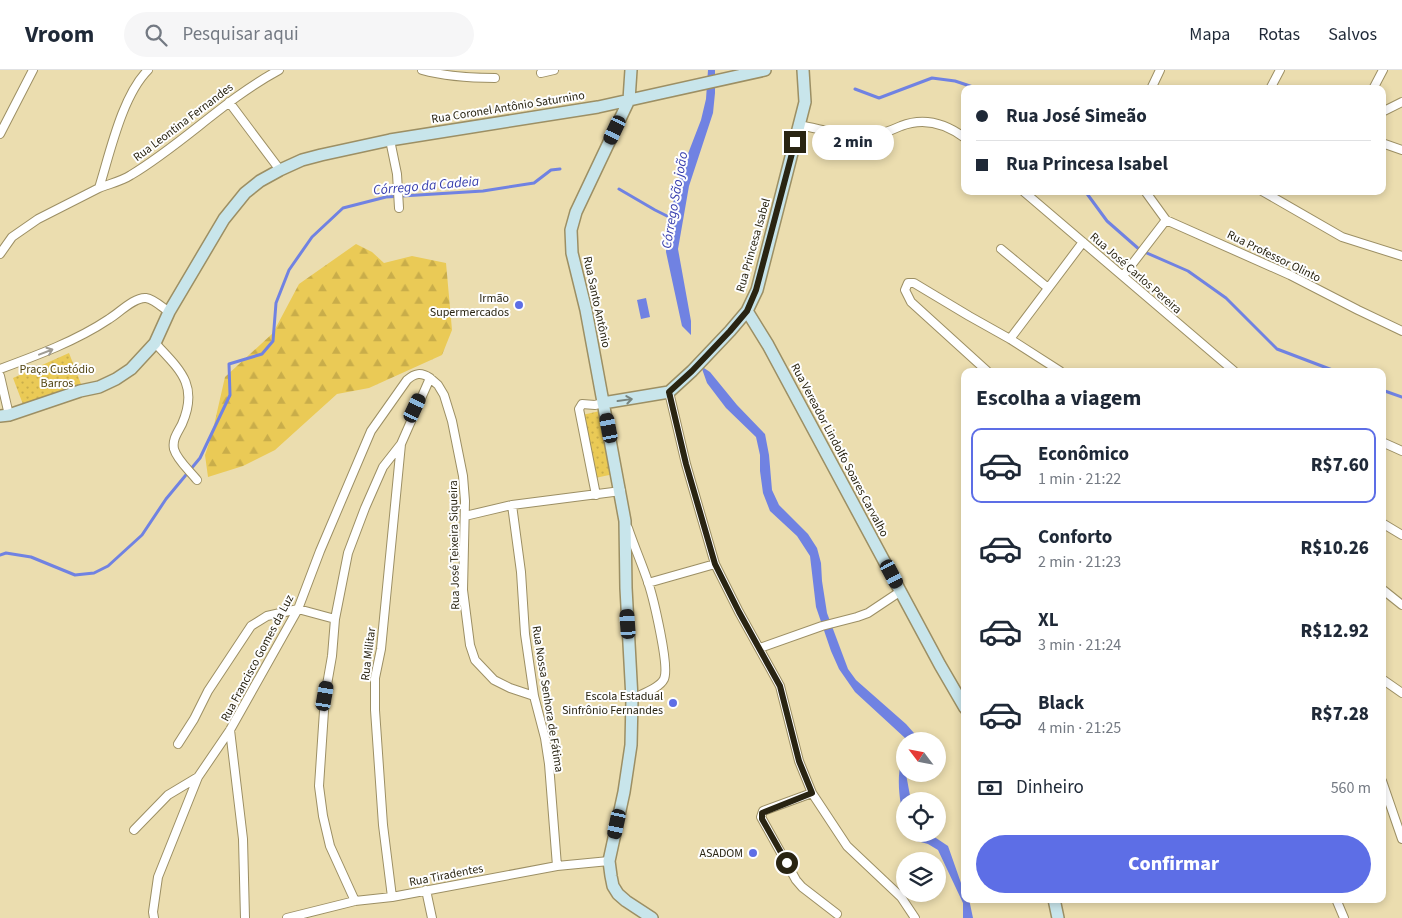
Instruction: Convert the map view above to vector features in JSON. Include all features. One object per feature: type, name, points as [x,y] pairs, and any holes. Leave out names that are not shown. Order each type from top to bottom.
[{"type":"main road","points":[[631,70],[646,96]]},
{"type":"main road","points":[[629,100],[631,70]]},
{"type":"main road","name":"Rua Coronel Antônio Saturnino","points":[[5,416],[80,391],[99,387],[116,380],[131,369],[155,343],[169,312],[224,219],[245,193],[260,181],[280,170],[302,160],[390,140],[539,117],[629,100],[765,70]]},
{"type":"main road","points":[[795,70],[805,102]]},
{"type":"main road","name":"Rua Princesa Isabel","points":[[669,392],[716,348],[747,311],[756,290],[805,102],[803,70]]},
{"type":"main road","name":"Rua Santo Antônio","points":[[629,100],[576,212],[570,230],[572,253],[586,310],[621,491],[625,521],[626,588],[632,699],[631,745],[624,792],[609,860],[613,886],[618,894],[652,918]]},
{"type":"main road","name":"Rua Vereador Lindolfo Soares Carvalho","points":[[747,311],[768,345],[961,701]]},
{"type":"main road","points":[[603,403],[669,392]]},
{"type":"main road","points":[[1055,903],[1058,918]]},
{"type":"street","points":[[0,134],[33,70]]},
{"type":"street","points":[[99,188],[126,106],[141,78],[148,70]]},
{"type":"street","name":"Rua Leontina Fernandes","points":[[0,254],[12,237],[38,219],[99,188],[130,176],[255,83],[279,70]]},
{"type":"street","points":[[422,70],[440,75],[495,78]]},
{"type":"street","points":[[541,73],[554,70]]},
{"type":"street","points":[[1153,85],[1160,70]]},
{"type":"street","points":[[1272,85],[1280,70]]},
{"type":"street","points":[[1375,85],[1383,70]]},
{"type":"street","points":[[229,102],[280,170]]},
{"type":"street","points":[[1386,110],[1402,102]]},
{"type":"street","points":[[799,125],[855,136],[869,136],[925,120],[937,123],[961,135]]},
{"type":"street","points":[[390,140],[397,175],[398,205]]},
{"type":"street","points":[[1386,144],[1402,150]]},
{"type":"street","name":"Rua José Carlos Pereira","points":[[1028,195],[1230,368]]},
{"type":"street","points":[[1123,276],[1166,220],[1148,195]]},
{"type":"street","points":[[1269,195],[1342,237],[1402,256]]},
{"type":"street","name":"Rua Professor Olinto","points":[[1166,220],[1290,275],[1402,331]]},
{"type":"street","points":[[1010,339],[1084,242]]},
{"type":"street","points":[[1000,249],[1048,288]]},
{"type":"street","points":[[984,368],[911,302],[905,288],[910,282],[1010,339],[1055,368]]},
{"type":"street","points":[[0,368],[52,349],[108,320],[135,301],[141,299],[152,300],[169,312]]},
{"type":"street","points":[[155,343],[180,371],[186,382],[190,398],[174,444],[176,454],[195,477]]},
{"type":"street","name":"Rua Francisco Gomes da Luz","points":[[152,916],[158,877],[198,778],[230,730],[298,609],[320,551],[371,431],[407,380],[418,374],[423,374],[430,378]]},
{"type":"street","points":[[0,376],[5,416]]},
{"type":"street","points":[[355,901],[330,846],[319,786],[325,696],[332,656],[335,619],[348,553],[364,508],[383,467],[402,444],[415,408],[430,378]]},
{"type":"street","name":"Rua José Teixeira Siqueira","points":[[430,378],[438,385],[444,395],[452,421],[463,476],[464,590],[470,645],[475,660],[494,680],[534,696]]},
{"type":"street","points":[[669,392],[686,464],[715,564],[780,686],[799,761],[812,793],[846,846],[901,897],[915,918]]},
{"type":"street","points":[[596,495],[579,409],[582,404],[595,405],[603,403]]},
{"type":"street","name":"Rua Militar","points":[[392,897],[383,825],[375,678],[381,649],[402,444]]},
{"type":"street","points":[[1386,444],[1402,451]]},
{"type":"street","points":[[464,516],[512,505],[621,491]]},
{"type":"street","name":"Rua Nossa Senhora de Fátima","points":[[512,505],[521,572],[525,634],[534,696],[545,738],[549,764],[557,866]]},
{"type":"street","name":"Rua Santo Antônio","points":[[625,521],[648,583],[666,671],[660,685],[632,699]]},
{"type":"street","points":[[1386,525],[1402,535]]},
{"type":"street","points":[[648,583],[715,564]]},
{"type":"street","points":[[760,648],[822,626],[868,613],[901,591]]},
{"type":"street","points":[[1386,592],[1402,605]]},
{"type":"street","points":[[178,744],[194,719],[208,691],[251,626],[267,616],[298,609],[335,619]]},
{"type":"street","points":[[1386,682],[1402,692]]},
{"type":"street","points":[[230,730],[243,839],[245,918]]},
{"type":"street","points":[[134,830],[168,795],[198,778]]},
{"type":"street","points":[[812,793],[764,811],[761,816],[796,880],[802,887],[837,914]]},
{"type":"street","points":[[1386,793],[1402,839]]},
{"type":"street","name":"Rua Tiradentes","points":[[287,918],[355,901],[392,897],[557,866],[609,860]]},
{"type":"street","points":[[426,890],[432,918]]},
{"type":"street","points":[[1338,903],[1344,918]]},
{"type":"green space","points":[[356,244],[372,252],[384,263],[412,256],[446,263],[452,330],[442,355],[369,388],[337,394],[275,450],[243,466],[208,477],[205,455],[212,434],[225,377],[273,333],[299,284]]},
{"type":"green space","name":"Praça Custódio Barros","points":[[69,353],[81,384],[24,407],[13,378]]},
{"type":"green space","points":[[600,411],[614,474],[595,478],[582,415]]},
{"type":"water","name":"Córrego São joão","points":[[708,70],[715,70],[713,113],[689,186],[678,249],[691,321],[691,335],[682,326],[666,252],[667,229],[679,177],[701,120],[706,99]]},
{"type":"water","points":[[646,298],[650,317],[641,319],[637,300]]},
{"type":"water","points":[[701,366],[710,372],[737,405],[765,434],[772,490],[779,505],[808,534],[817,548],[821,563],[827,613],[848,669],[856,680],[913,732],[898,732],[855,692],[839,669],[816,607],[810,556],[797,536],[770,511],[763,493],[760,455],[756,437],[726,408],[707,383]]},
{"type":"water","points":[[899,782],[907,782],[909,792],[900,792]]},
{"type":"water","points":[[921,842],[942,842],[948,846],[961,883],[961,899],[946,867],[946,852],[939,852],[928,844]]},
{"type":"water","points":[[963,903],[970,903],[973,918],[963,918]]},
{"type":"waterway","points":[[855,89],[879,98],[932,78],[955,81],[967,85]]},
{"type":"waterway","name":"Córrego da Cadeia","points":[[0,555],[6,553],[31,557],[75,575],[94,573],[108,566],[142,535],[166,499],[200,458],[230,395],[229,364],[262,354],[273,341],[276,303],[289,270],[312,237],[343,208],[386,197],[483,191],[534,183],[551,170],[560,169]]},
{"type":"waterway","name":"Córrego da Cadeia","points":[[619,189],[673,219]]},
{"type":"waterway","points":[[1088,195],[1107,221],[1140,250],[1188,271],[1226,298],[1277,349],[1327,368]]},
{"type":"waterway","points":[[1386,391],[1402,397]]},
{"type":"place","name":"Irmão Supermercados","points":[[519,305]]},
{"type":"place","name":"Escola Estadual Sinfrônio Fernandes","points":[[673,703]]},
{"type":"place","name":"ASADOM","points":[[753,853]]},
{"type":"route","points":[[787,863],[762,819],[762,813],[812,793],[799,761],[780,686],[715,564],[686,464],[669,392],[716,348],[747,311],[756,290],[795,142]]}]
